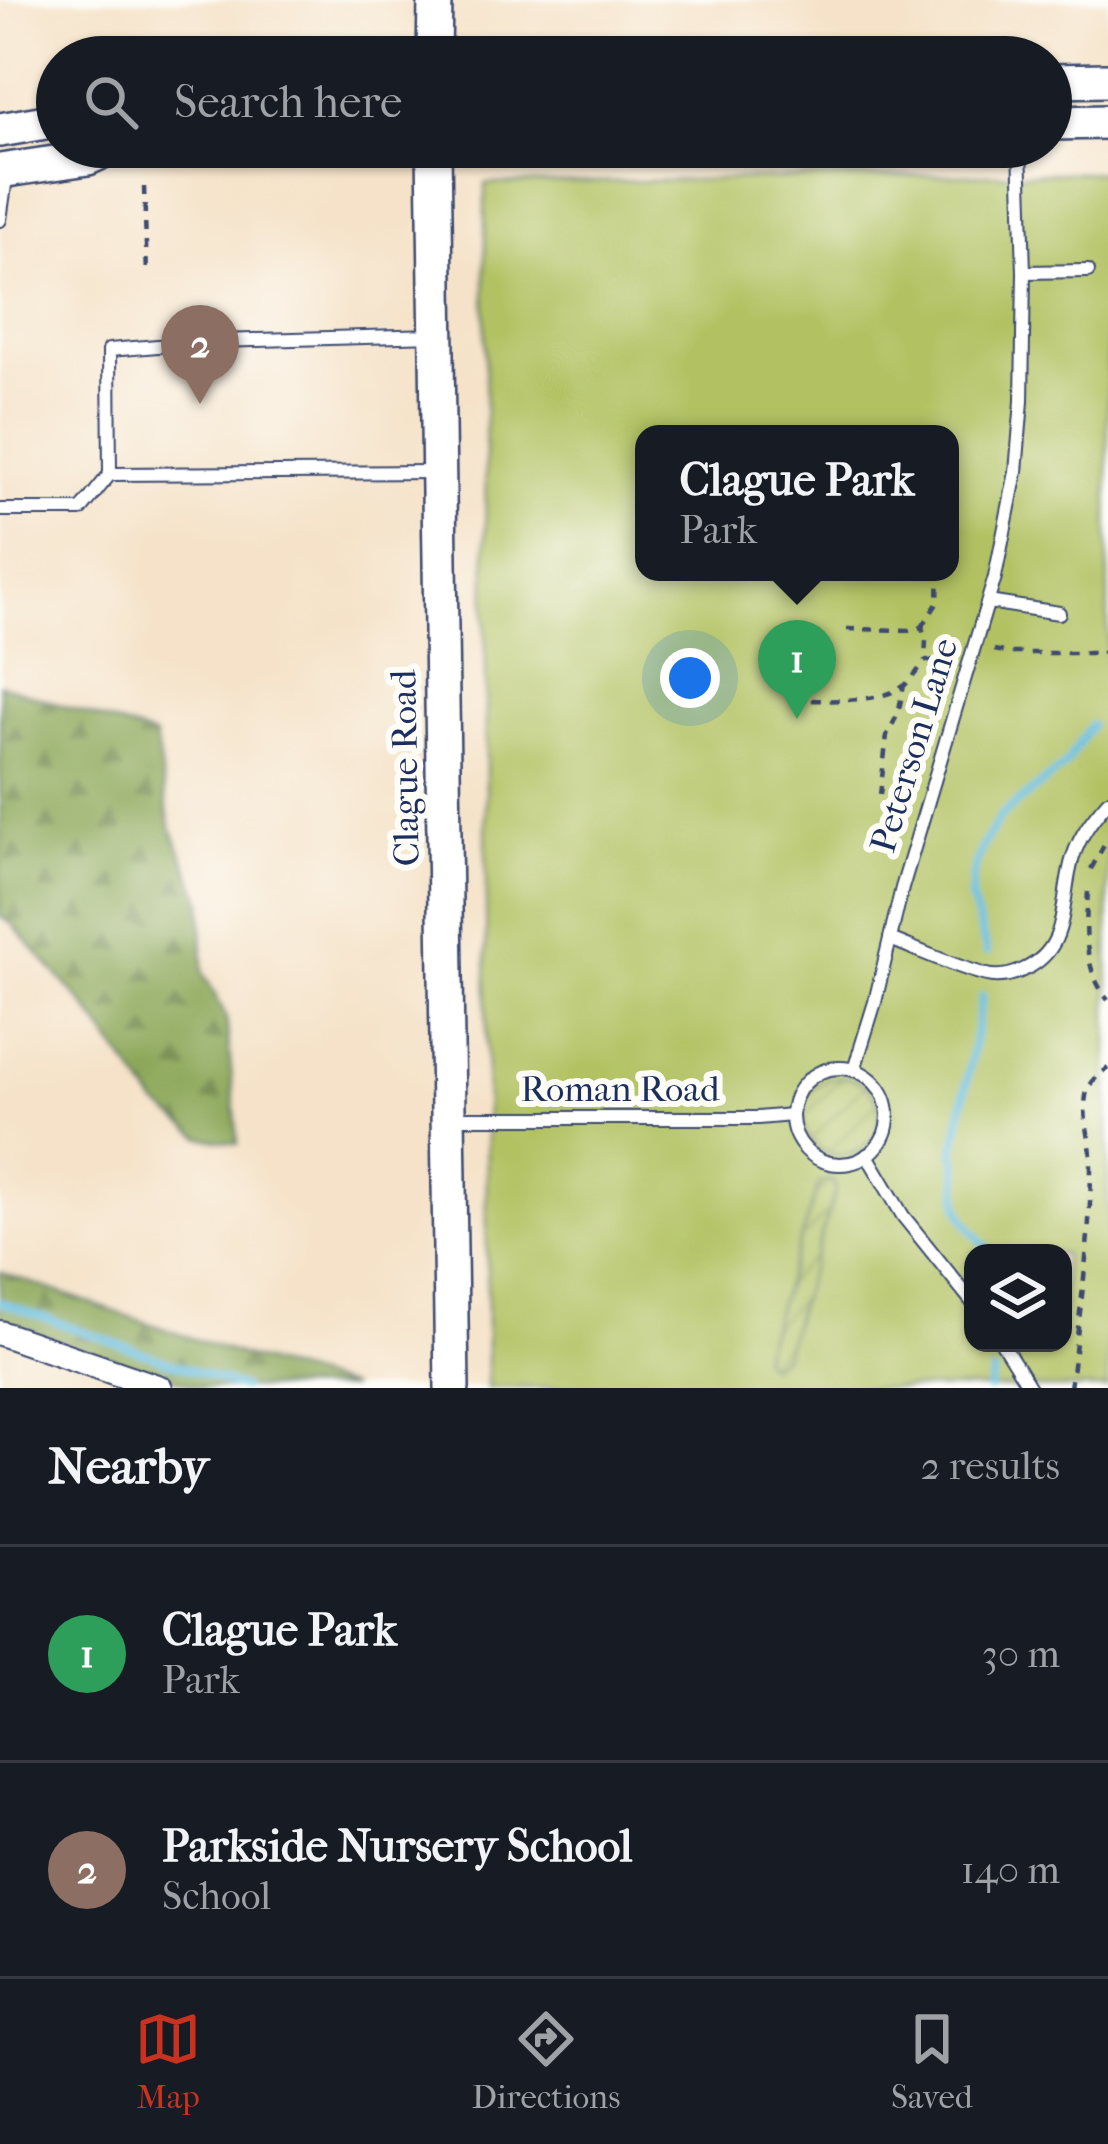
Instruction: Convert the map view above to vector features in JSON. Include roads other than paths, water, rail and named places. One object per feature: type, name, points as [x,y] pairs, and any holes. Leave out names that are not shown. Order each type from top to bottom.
[{"type":"main road","points":[[434,36],[435,0]]},
{"type":"main road","points":[[1072,81],[1108,80]]},
{"type":"main road","points":[[1072,123],[1108,122]]},
{"type":"main road","points":[[0,130],[36,124]]},
{"type":"main road","points":[[4,171],[36,166]]},
{"type":"main road","name":"Clague Road","points":[[434,168],[452,1388]]},
{"type":"street","points":[[0,1333],[160,1388]]},
{"type":"lane","name":"Peterson Lane","points":[[854,1070],[995,577],[1016,472],[1024,272],[1021,168]]},
{"type":"lane","points":[[0,220],[4,171]]},
{"type":"lane","points":[[1024,272],[1088,271]]},
{"type":"lane","points":[[0,510],[81,510],[110,474],[112,348],[219,340],[436,335]]},
{"type":"lane","points":[[110,474],[439,472]]},
{"type":"lane","points":[[988,602],[1059,613]]},
{"type":"lane","points":[[890,939],[991,976],[1013,975],[1040,963],[1062,926],[1065,887],[1075,852],[1089,824],[1108,802]]},
{"type":"lane","points":[[830,1069],[854,1070],[875,1083],[887,1104],[886,1130],[867,1155],[845,1163],[818,1159],[798,1140],[793,1128],[794,1100],[808,1080],[830,1069]]},
{"type":"lane","name":"Roman Road","points":[[448,1118],[792,1115]]},
{"type":"lane","points":[[867,1155],[903,1216],[964,1292]]},
{"type":"lane","points":[[1008,1352],[1030,1388]]},
{"type":"waterway","points":[[987,952],[971,898],[983,845],[1001,816],[1065,765],[1091,725]]},
{"type":"waterway","points":[[982,996],[954,1153],[961,1210],[984,1244]]},
{"type":"waterway","points":[[0,1302],[242,1388]]},
{"type":"waterway","points":[[989,1388],[993,1373]]},
{"type":"place","name":"Parkside Nursery School","points":[[200,404]]},
{"type":"place","name":"Clague Park","points":[[797,719]]}]
